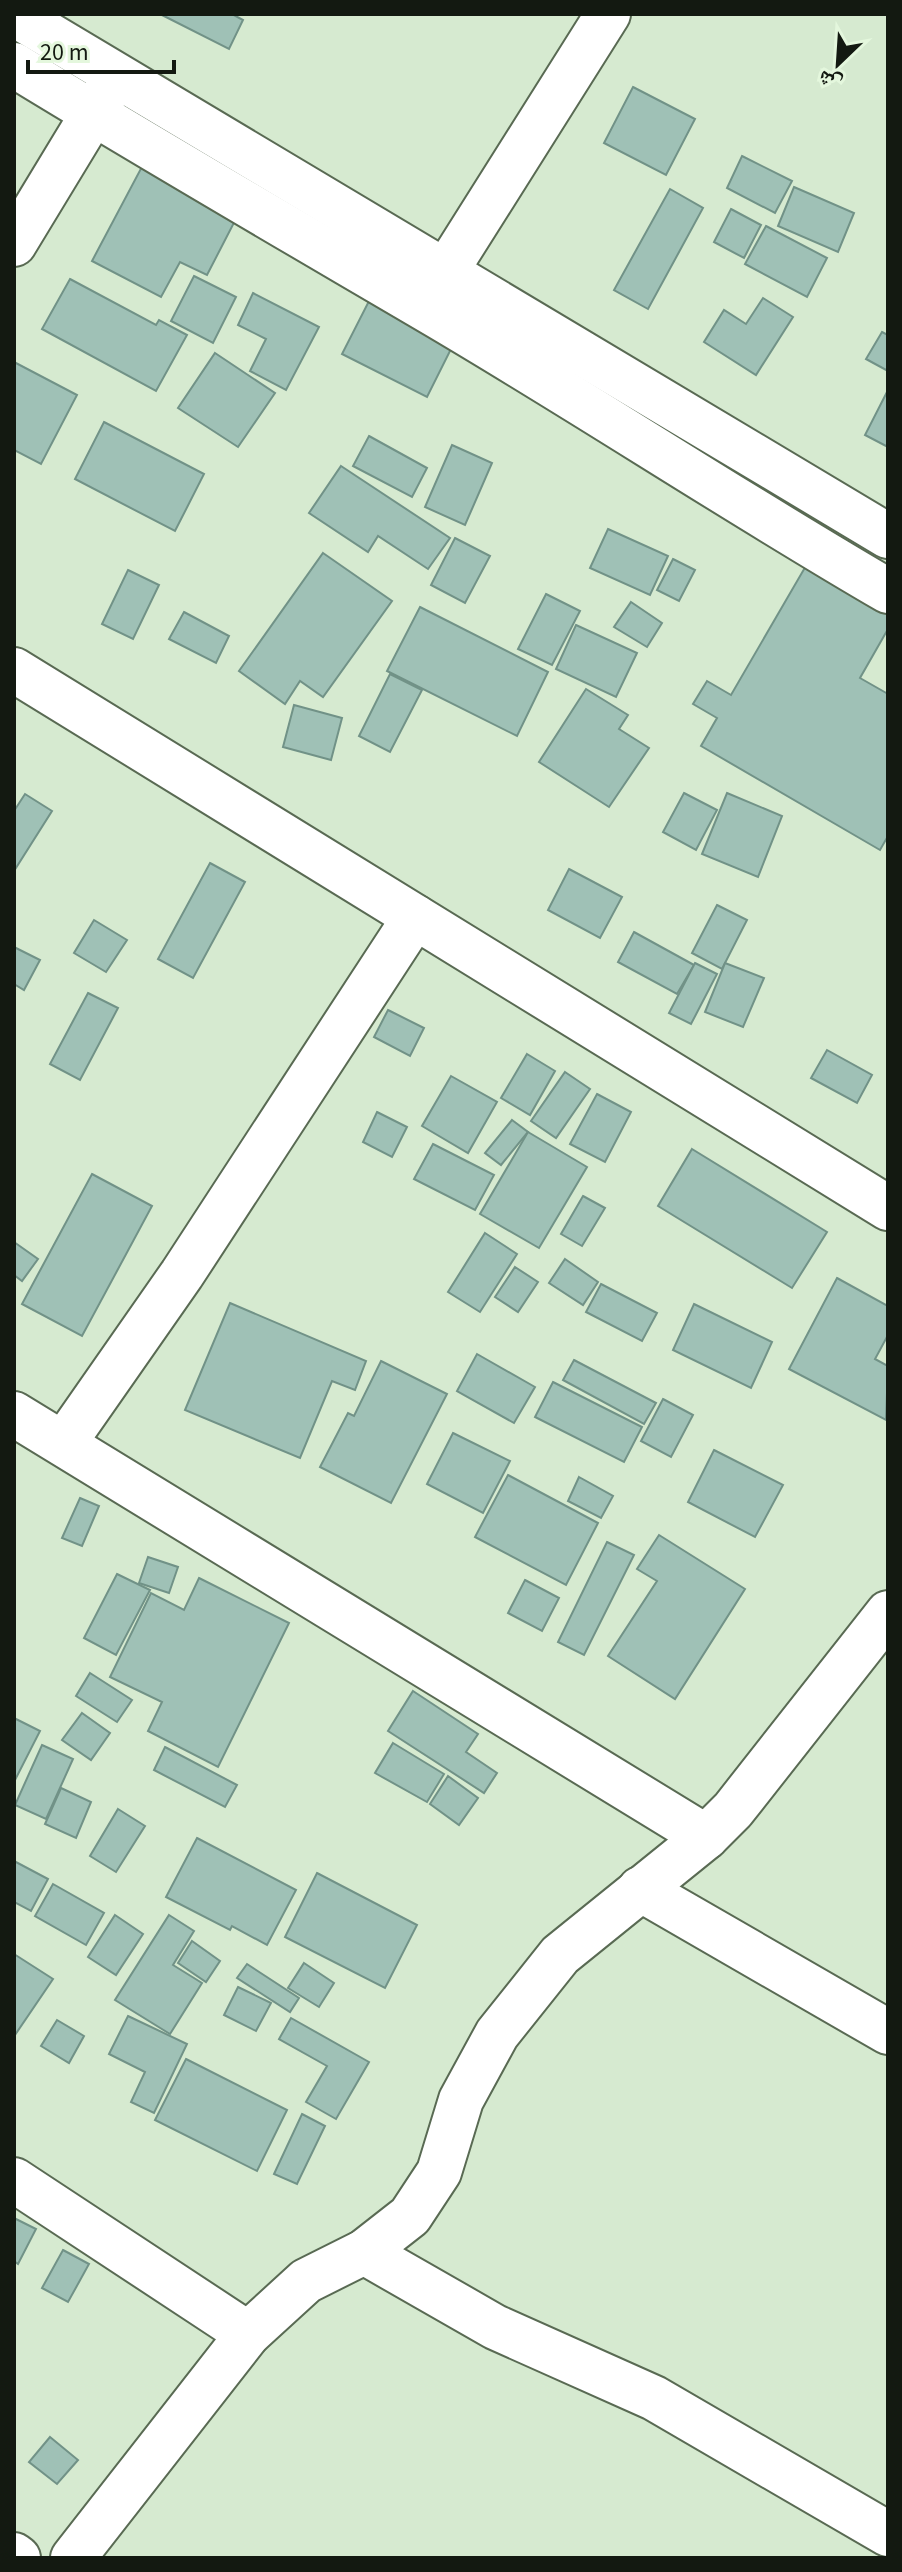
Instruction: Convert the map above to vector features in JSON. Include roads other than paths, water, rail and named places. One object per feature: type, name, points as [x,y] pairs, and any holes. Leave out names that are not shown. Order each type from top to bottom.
[{"type":"street","points":[[14,14],[888,536]]},
{"type":"street","points":[[446,271],[608,14]]},
{"type":"street","points":[[14,65],[431,312],[763,518],[888,591]]},
{"type":"street","points":[[14,244],[116,76]]},
{"type":"street","points":[[14,670],[888,1208]]},
{"type":"street","points":[[64,1443],[182,1274],[415,917]]},
{"type":"street","points":[[14,1414],[706,1837]]},
{"type":"street","points":[[73,2558],[248,2334],[306,2281],[364,2252],[410,2216],[439,2172],[461,2100],[497,2034],[560,1955],[706,1837],[742,1799],[888,1613]]},
{"type":"street","points":[[640,1889],[888,2032]]},
{"type":"street","points":[[14,2180],[248,2334]]},
{"type":"street","points":[[364,2252],[495,2327],[654,2398],[888,2534]]}]
